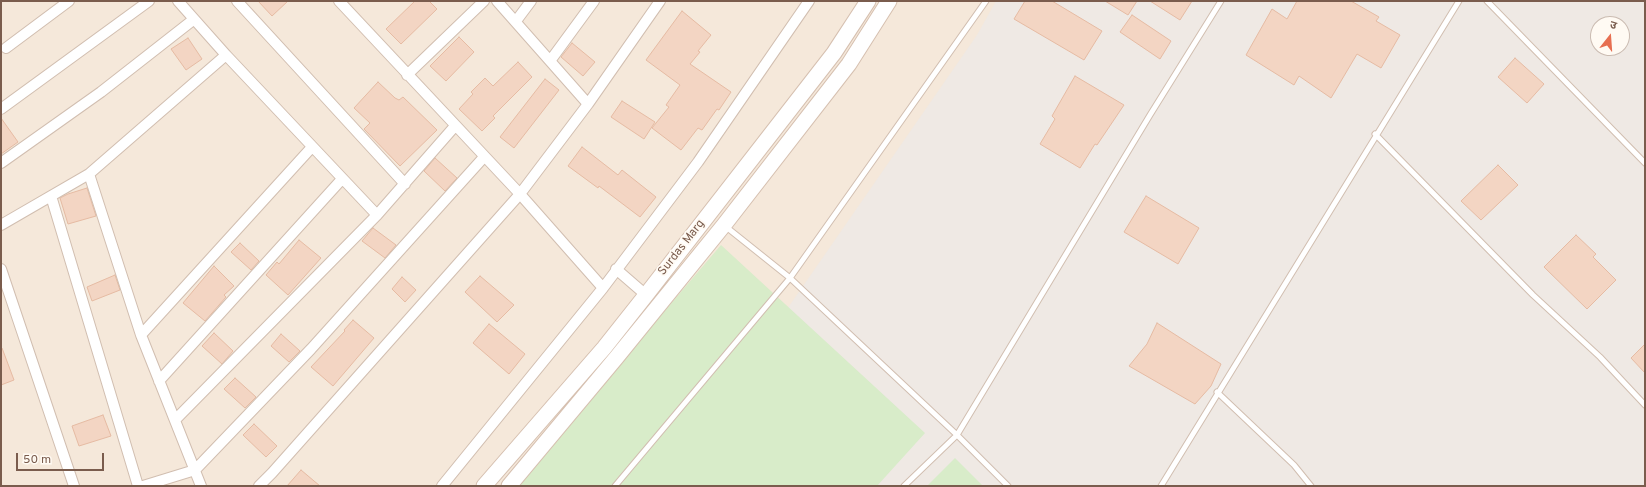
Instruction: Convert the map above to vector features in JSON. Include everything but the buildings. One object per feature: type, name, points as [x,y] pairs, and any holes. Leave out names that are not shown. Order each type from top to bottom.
[{"type":"main road","name":"Surdas Marg","points":[[484,486],[604,348],[646,295],[834,53],[868,1]]},
{"type":"main road","name":"Surdas Marg","points":[[509,486],[616,358],[724,225],[849,64],[890,1]]},
{"type":"main road","points":[[710,213],[724,225]]},
{"type":"street","points":[[6,48],[69,1]]},
{"type":"street","points":[[1,109],[149,1]]},
{"type":"street","points":[[178,1],[193,20],[377,216]]},
{"type":"street","points":[[237,1],[405,184]]},
{"type":"street","points":[[338,1],[520,194],[603,288]]},
{"type":"street","points":[[408,75],[484,1]]},
{"type":"street","points":[[497,1],[588,104]]},
{"type":"street","points":[[516,21],[531,1]]},
{"type":"street","points":[[550,61],[594,1]]},
{"type":"street","points":[[258,486],[520,194],[588,104],[660,1]]},
{"type":"street","points":[[442,486],[603,288],[698,162],[809,1]]},
{"type":"street","points":[[1,163],[101,92],[193,20]]},
{"type":"street","points":[[1,225],[89,174],[226,55]]},
{"type":"street","points":[[175,420],[377,216],[455,126]]},
{"type":"street","points":[[141,335],[312,147]]},
{"type":"street","points":[[144,486],[195,470],[311,349],[484,157]]},
{"type":"street","points":[[89,174],[141,335],[201,486]]},
{"type":"street","points":[[159,381],[342,179]]},
{"type":"street","points":[[51,196],[138,486]]},
{"type":"street","points":[[1,269],[74,486]]},
{"type":"street","points":[[616,269],[646,295]]},
{"type":"lane","points":[[615,486],[790,278],[986,1]]},
{"type":"lane","points":[[904,486],[957,435],[1150,115],[1221,1]]},
{"type":"lane","points":[[1161,486],[1375,134],[1459,1]]},
{"type":"lane","points":[[1487,1],[1645,163]]},
{"type":"lane","points":[[1375,134],[1533,295],[1600,357],[1645,405]]},
{"type":"lane","points":[[724,225],[790,278],[957,435],[1008,486]]},
{"type":"lane","points":[[1217,392],[1294,464],[1311,486]]},
{"type":"shaded area","points":[[1,1],[1645,1],[1645,486],[1,486]]},
{"type":"shaded area","points":[[996,1],[1645,1],[1645,486],[637,486],[776,325],[977,35]]},
{"type":"green space","points":[[721,245],[925,433],[877,486],[515,486]]},
{"type":"green space","points":[[955,458],[983,486],[927,486]]}]
